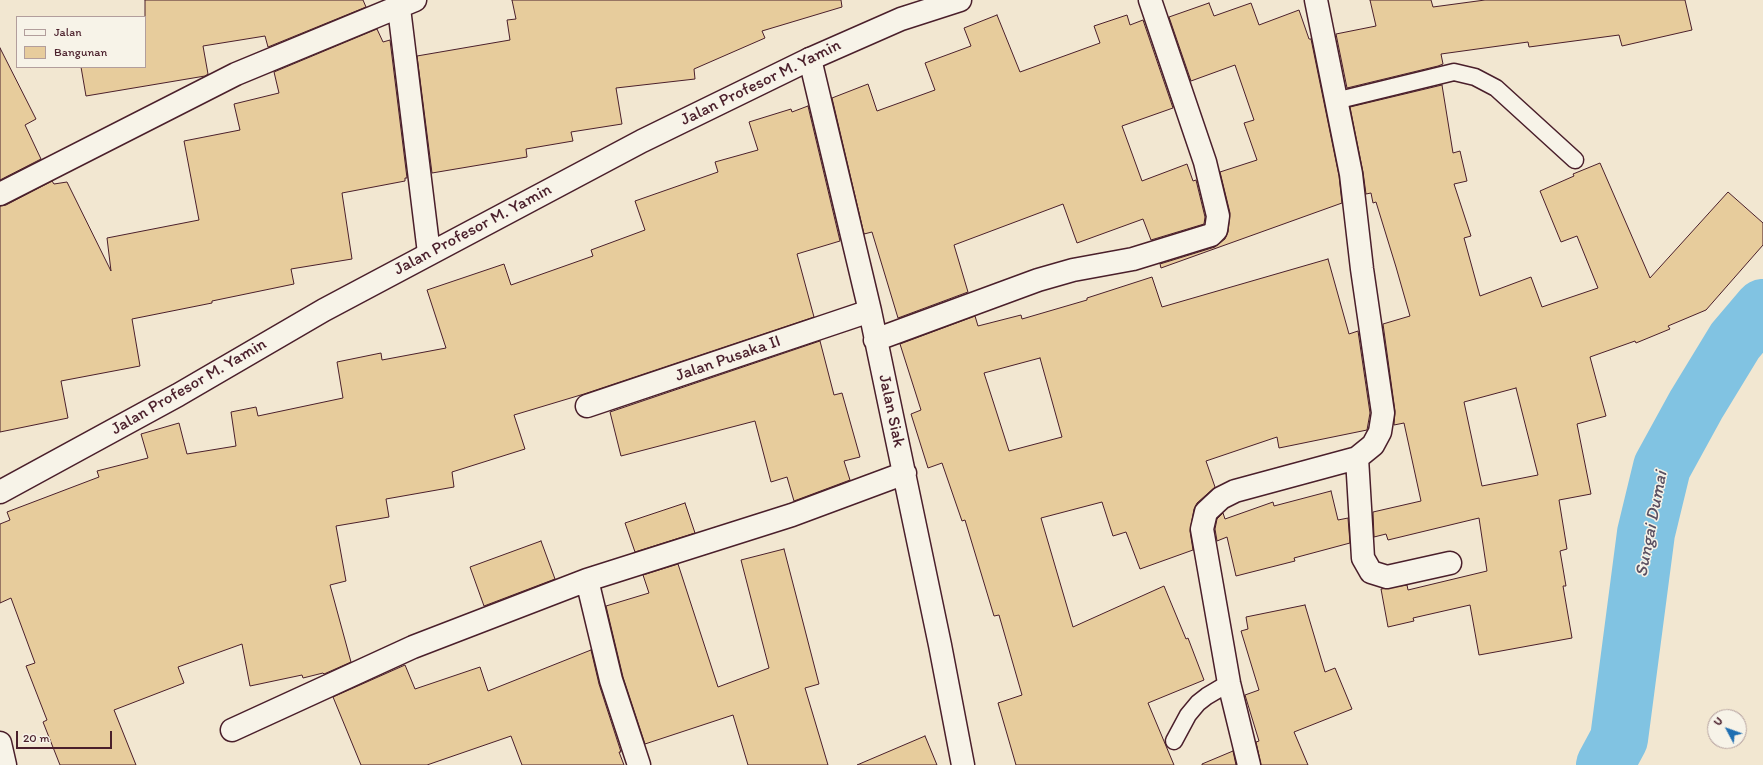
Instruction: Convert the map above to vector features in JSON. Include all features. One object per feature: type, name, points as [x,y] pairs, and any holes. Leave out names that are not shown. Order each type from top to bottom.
[{"type":"street","name":"Jalan Profesor M. Yamin","points":[[0,492],[178,395],[324,310],[642,141],[810,59],[901,19],[960,0]]},
{"type":"street","points":[[875,340],[1038,280],[1073,270],[1134,259],[1211,235],[1216,230],[1218,216],[1205,162],[1150,0]]},
{"type":"street","points":[[1249,765],[1229,683],[1202,529],[1206,512],[1221,498],[1235,491],[1357,458],[1373,445],[1380,432],[1383,413],[1362,269],[1351,174],[1335,101],[1316,0]]},
{"type":"street","points":[[0,194],[236,74],[404,2],[429,253]]},
{"type":"street","name":"Jalan Siak","points":[[810,59],[870,311],[875,340],[905,473],[963,765]]},
{"type":"street","name":"Jalan Pusaka II","points":[[587,406],[870,311]]},
{"type":"street","points":[[1357,458],[1363,558],[1371,572],[1387,577],[1450,564]]},
{"type":"street","points":[[232,730],[413,647],[587,580],[792,515],[905,473]]},
{"type":"street","points":[[587,580],[611,680],[639,765]]},
{"type":"street","points":[[0,743],[6,765]]},
{"type":"lane","points":[[1335,101],[1454,72],[1475,77],[1496,88],[1575,160]]},
{"type":"lane","points":[[1174,741],[1188,715],[1198,703],[1229,683]]},
{"type":"building","points":[[145,0],[363,0],[366,7],[268,47],[265,36],[203,46],[208,74],[205,76],[86,96],[81,68],[146,68]]},
{"type":"building","points":[[512,0],[841,0],[842,7],[762,31],[765,38],[694,69],[695,79],[616,88],[622,124],[571,132],[573,141],[526,149],[527,157],[432,173],[417,56],[510,40],[507,20],[516,19]]},
{"type":"building","points":[[1370,0],[1431,0],[1433,7],[1485,0],[1685,0],[1692,30],[1622,46],[1619,35],[1529,47],[1528,42],[1441,54],[1443,64],[1438,66],[1347,88],[1336,34],[1376,26]]},
{"type":"building","points":[[1209,3],[1214,16],[1251,3],[1259,25],[1299,10],[1309,39],[1311,39],[1339,176],[1342,203],[1161,268],[1160,264],[1215,247],[1225,239],[1228,232],[1230,213],[1220,172],[1257,160],[1244,123],[1254,120],[1235,65],[1191,81],[1169,17]]},
{"type":"building","points":[[997,15],[1020,72],[1100,43],[1094,26],[1127,15],[1130,25],[1143,20],[1173,108],[1122,126],[1142,181],[1187,164],[1193,181],[1196,180],[1205,217],[1204,224],[1151,240],[1143,219],[1077,243],[1063,204],[954,245],[968,292],[898,318],[872,232],[864,234],[832,98],[868,84],[877,111],[935,90],[925,63],[971,46],[964,28]]},
{"type":"building","points":[[377,29],[383,42],[390,40],[407,178],[405,178],[405,181],[342,193],[352,259],[291,269],[294,284],[212,301],[212,303],[132,319],[140,366],[61,381],[68,418],[0,432],[0,206],[6,205],[52,181],[54,184],[67,182],[111,271],[107,238],[199,220],[184,141],[240,130],[234,104],[279,93],[274,72]]},
{"type":"building","points":[[0,48],[36,119],[25,125],[41,159],[0,180]]},
{"type":"building","points":[[1442,85],[1453,153],[1460,151],[1467,181],[1454,184],[1471,236],[1464,238],[1480,296],[1531,277],[1542,307],[1598,288],[1577,236],[1561,242],[1540,191],[1574,176],[1573,174],[1600,163],[1650,278],[1728,192],[1763,223],[1763,245],[1706,310],[1668,326],[1670,329],[1636,343],[1635,341],[1590,357],[1606,416],[1577,424],[1591,494],[1559,500],[1567,549],[1560,551],[1566,586],[1563,586],[1572,638],[1479,655],[1470,605],[1413,618],[1414,621],[1388,627],[1381,589],[1407,585],[1408,590],[1487,571],[1479,518],[1388,540],[1386,534],[1374,537],[1373,512],[1421,501],[1404,423],[1394,425],[1395,411],[1383,324],[1410,316],[1376,202],[1373,203],[1371,193],[1366,194],[1350,107]],"holes":[[[1516,388],[1538,475],[1482,486],[1464,402]]]},
{"type":"building","points":[[808,106],[840,241],[797,254],[814,317],[584,394],[514,415],[525,449],[452,472],[454,487],[386,499],[389,517],[336,526],[346,581],[330,585],[351,662],[324,674],[303,678],[302,675],[250,686],[242,644],[178,667],[184,683],[114,710],[136,765],[60,765],[43,722],[47,720],[26,666],[35,663],[11,598],[0,603],[0,524],[10,520],[7,512],[99,477],[97,471],[148,458],[141,434],[179,423],[187,454],[236,446],[231,412],[256,407],[258,416],[343,398],[337,362],[381,353],[382,360],[446,348],[427,290],[504,264],[511,285],[593,256],[591,250],[645,230],[635,201],[718,172],[715,162],[758,150],[749,122],[791,109],[792,112]]},
{"type":"building","points":[[1328,259],[1349,334],[1358,331],[1370,413],[1367,430],[1279,448],[1277,437],[1206,461],[1215,487],[1197,503],[1194,509],[1190,531],[1193,550],[1140,569],[1126,532],[1113,536],[1102,502],[1041,518],[1073,627],[1164,586],[1186,639],[1188,638],[1204,680],[1148,703],[1174,765],[1016,765],[998,703],[1022,695],[999,615],[994,616],[965,520],[962,521],[942,463],[928,468],[911,414],[921,410],[900,344],[975,316],[978,326],[1021,315],[1022,319],[1087,300],[1087,298],[1152,277],[1162,307]],"holes":[[[1040,358],[1062,437],[1009,451],[984,373]]]},
{"type":"building","points":[[820,341],[834,395],[842,393],[860,457],[844,461],[850,480],[794,501],[787,477],[771,482],[755,421],[621,456],[610,412]]},
{"type":"building","points":[[1331,491],[1338,520],[1348,518],[1350,543],[1294,558],[1295,561],[1236,576],[1227,537],[1217,541],[1215,529],[1217,519],[1223,513],[1225,519],[1273,502],[1274,506]]},
{"type":"building","points":[[685,503],[695,533],[635,552],[625,523]]},
{"type":"building","points":[[541,541],[555,579],[484,606],[470,567]]},
{"type":"building","points":[[784,549],[819,684],[805,688],[828,765],[748,765],[733,715],[645,744],[623,677],[606,606],[649,593],[643,575],[678,564],[718,687],[769,668],[741,560]]},
{"type":"building","points":[[1305,605],[1325,672],[1335,668],[1352,709],[1294,732],[1308,765],[1261,765],[1256,742],[1259,741],[1245,695],[1259,690],[1241,631],[1248,629],[1246,617]]},
{"type":"building","points":[[591,650],[599,684],[624,765],[522,765],[511,736],[427,765],[361,765],[333,697],[405,665],[415,689],[480,667],[488,691]]},
{"type":"building","points":[[925,736],[937,765],[857,765]]},
{"type":"building","points":[[1233,751],[1236,765],[1202,765],[1202,764]]},
{"type":"waterway","name":"Sungai Dumai","points":[[1605,765],[1619,739],[1646,533],[1662,467],[1696,405],[1735,341],[1763,308]]}]
